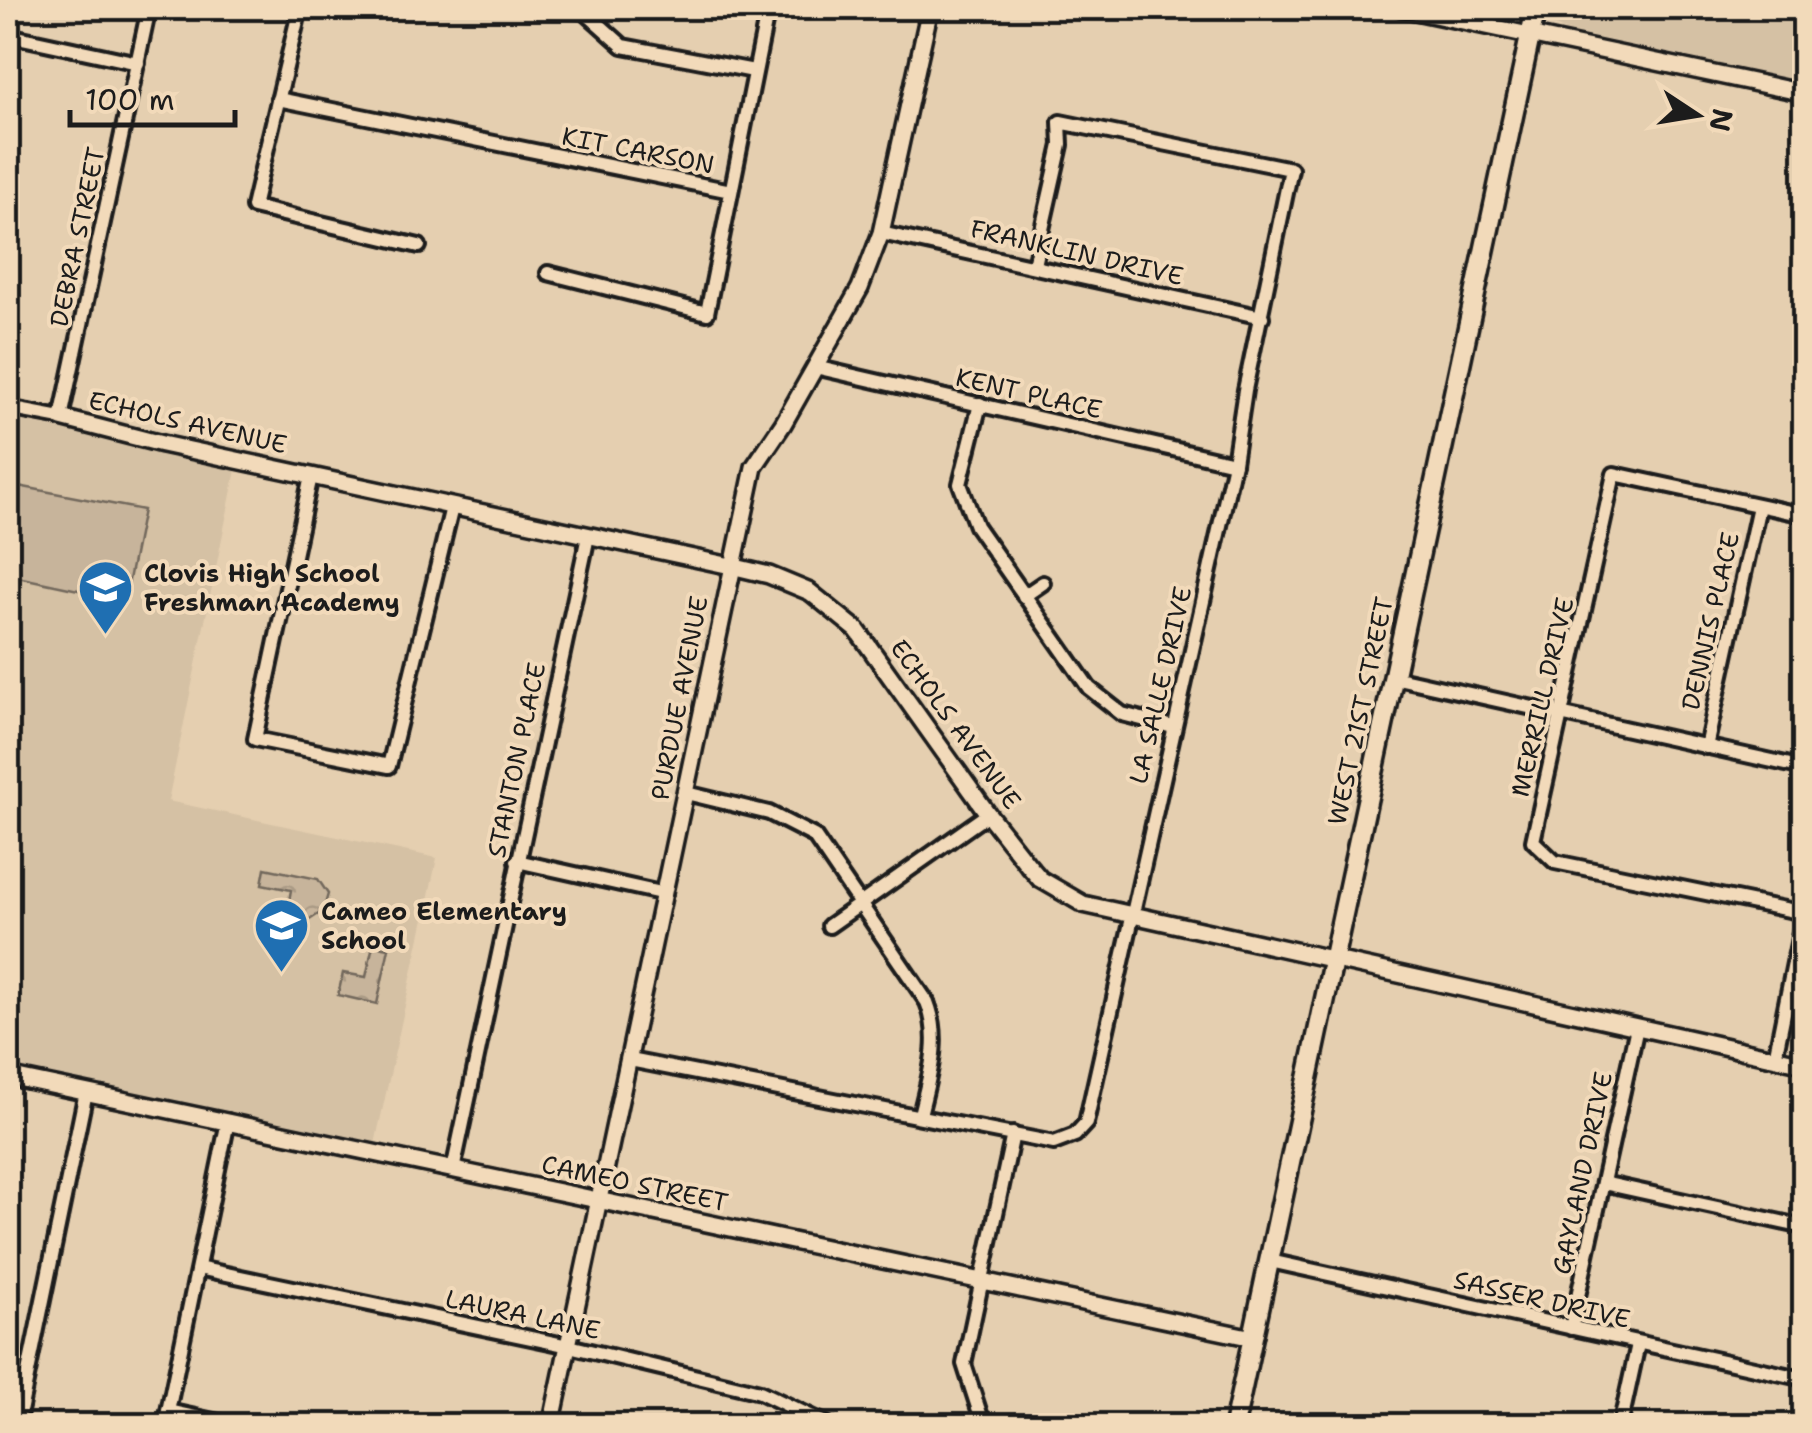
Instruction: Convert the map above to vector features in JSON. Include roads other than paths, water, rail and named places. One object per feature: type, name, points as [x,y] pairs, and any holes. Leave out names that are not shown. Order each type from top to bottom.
[{"type":"main road","name":"WEST 21ST STREET","points":[[1234,1426],[1536,8]]},
{"type":"street","name":"DEBRA STREET","points":[[61,418],[150,8]]},
{"type":"street","points":[[300,8],[252,207],[419,246]]},
{"type":"street","points":[[562,8],[585,12],[623,46],[754,72]]},
{"type":"street","points":[[548,273],[707,313],[768,8]]},
{"type":"street","name":"PURDUE AVENUE","points":[[551,1426],[754,468],[860,288],[881,233],[930,8]]},
{"type":"street","points":[[1400,8],[1804,93]]},
{"type":"street","points":[[8,35],[138,63]]},
{"type":"street","name":"KIT CARSON","points":[[278,99],[731,190]]},
{"type":"street","name":"LA SALLE DRIVE","points":[[630,1060],[1054,1144],[1075,1135],[1086,1123],[1234,464],[1245,390],[1291,170],[1060,122],[1061,146],[1034,265]]},
{"type":"street","name":"FRANKLIN DRIVE","points":[[881,233],[1262,318]]},
{"type":"street","name":"KENT PLACE","points":[[815,367],[1234,464]]},
{"type":"street","points":[[980,404],[960,484],[976,526],[1089,688],[1122,714],[1173,726]]},
{"type":"street","points":[[8,408],[61,418]]},
{"type":"street","name":"ECHOLS AVENUE","points":[[61,418],[162,444],[731,566],[769,575],[810,592],[857,630],[988,814],[1040,879],[1083,904],[1804,1064]]},
{"type":"street","name":"MERRILL DRIVE","points":[[1804,515],[1614,474],[1533,841],[1556,862],[1804,913]]},
{"type":"street","points":[[311,476],[256,739],[389,766],[452,506]]},
{"type":"street","name":"DENNIS PLACE","points":[[1706,746],[1759,506]]},
{"type":"street","name":"STANTON PLACE","points":[[453,1170],[588,536]]},
{"type":"street","points":[[1024,596],[1043,583]]},
{"type":"street","points":[[1392,677],[1804,768]]},
{"type":"street","points":[[686,794],[769,813],[814,836],[862,903],[933,1016],[934,1057],[920,1115]]},
{"type":"street","points":[[829,926],[988,814]]},
{"type":"street","points":[[517,861],[665,894]]},
{"type":"street","points":[[1775,1058],[1804,913]]},
{"type":"street","name":"GAYLAND DRIVE","points":[[1571,1328],[1637,1027]]},
{"type":"street","name":"CAMEO STREET","points":[[8,1076],[1253,1338]]},
{"type":"street","points":[[17,1426],[86,1092]]},
{"type":"street","points":[[228,1122],[166,1418],[236,1426]]},
{"type":"street","points":[[984,1426],[964,1364],[1013,1134]]},
{"type":"street","points":[[1603,1183],[1804,1227]]},
{"type":"street","name":"SASSER DRIVE","points":[[1270,1261],[1804,1379]]},
{"type":"street","name":"LAURA LANE","points":[[198,1268],[569,1346],[760,1392],[831,1426]]},
{"type":"street","points":[[1620,1426],[1638,1344]]},
{"type":"place","name":"Clovis High School Freshman Academy","points":[[105,636]]},
{"type":"place","name":"Cameo Elementary School","points":[[282,974]]}]
